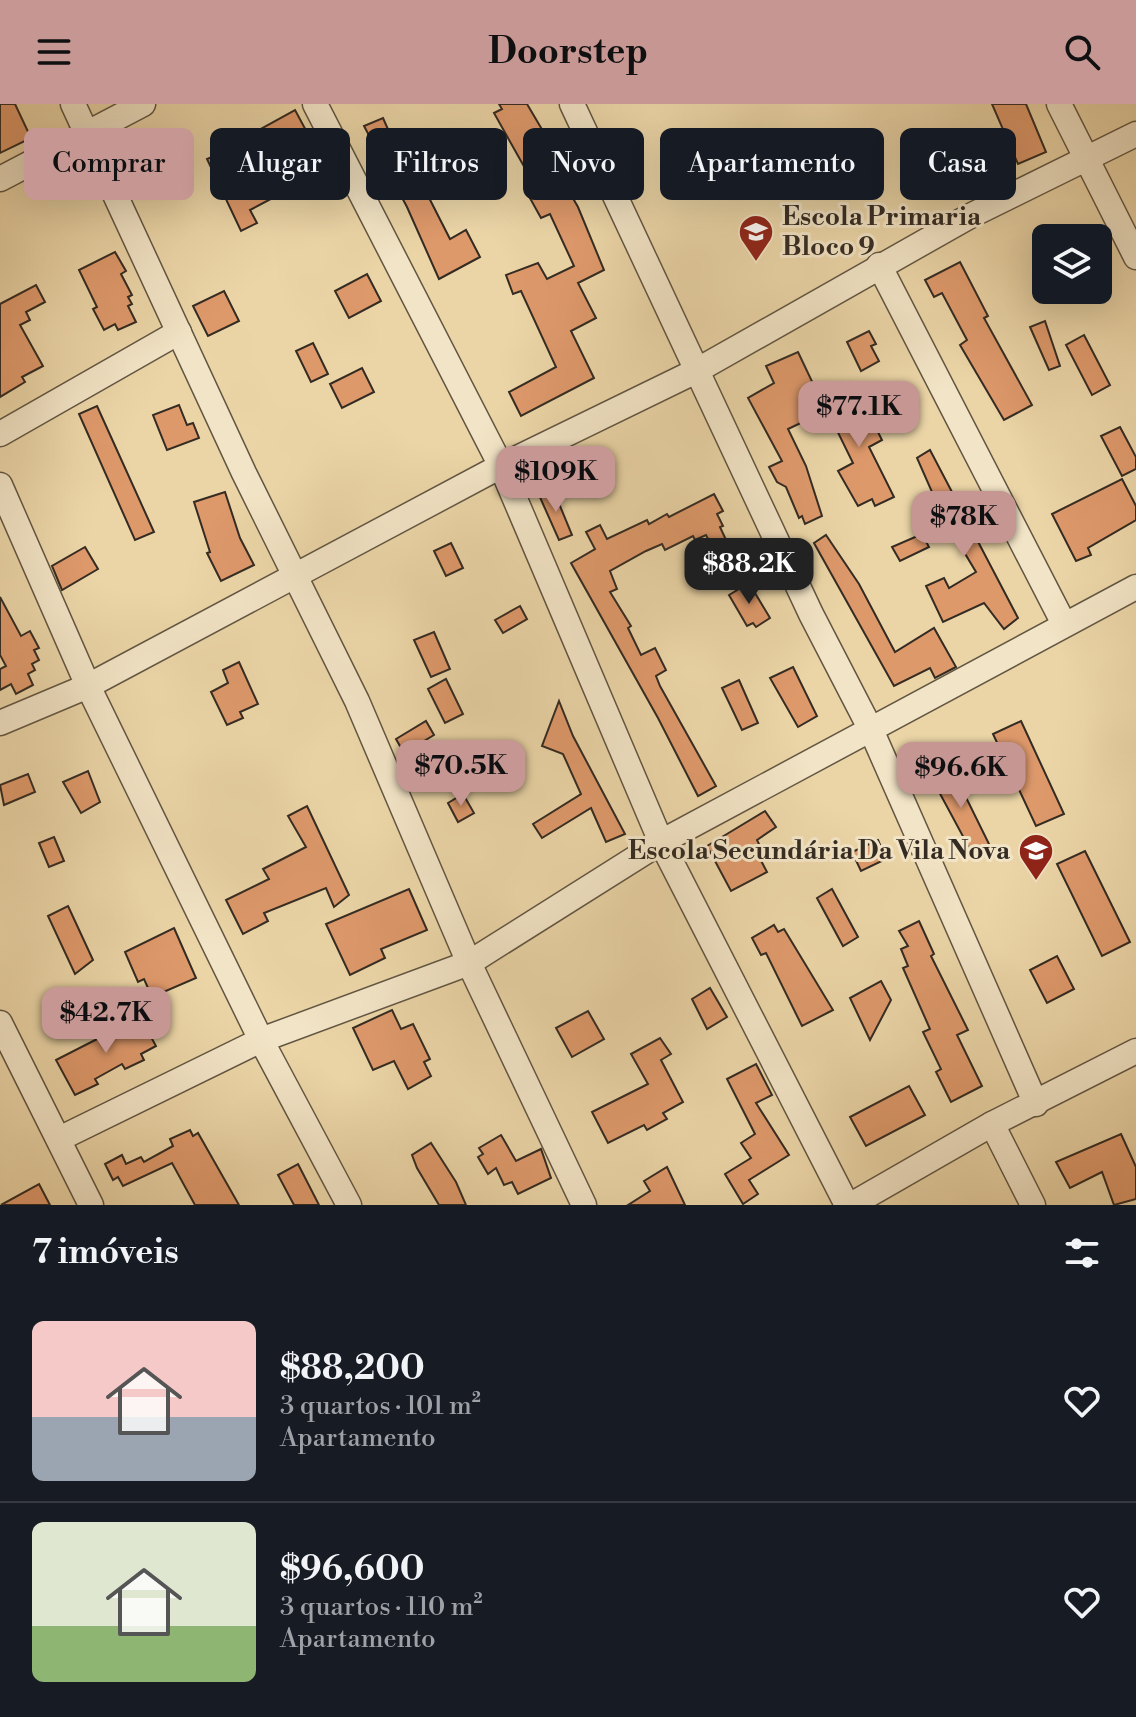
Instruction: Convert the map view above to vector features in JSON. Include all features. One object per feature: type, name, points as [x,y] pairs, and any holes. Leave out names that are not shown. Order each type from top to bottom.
[{"type":"street","points":[[73,104],[85,128]]},
{"type":"street","points":[[101,128],[143,104]]},
{"type":"street","points":[[315,104],[501,466],[661,842],[849,1205],[992,1124],[1136,1051]]},
{"type":"street","points":[[572,104],[696,371],[872,732],[1036,1104]]},
{"type":"street","points":[[1059,104],[1136,257]]},
{"type":"street","points":[[0,723],[88,686],[501,466],[696,371],[790,320],[879,265],[1136,134]]},
{"type":"street","points":[[0,179],[24,167]]},
{"type":"street","points":[[119,200],[393,780],[469,963],[584,1205]]},
{"type":"street","points":[[879,265],[1064,624]]},
{"type":"street","points":[[0,434],[179,332]]},
{"type":"street","points":[[0,485],[88,686],[261,1040],[349,1205]]},
{"type":"street","points":[[59,1139],[261,1040],[469,963],[661,842],[872,732],[1136,587]]},
{"type":"street","points":[[0,1023],[91,1205]]},
{"type":"street","points":[[992,1124],[1033,1205]]},
{"type":"building","points":[[0,104],[15,104],[26,128],[24,141],[0,153]]},
{"type":"building","points":[[499,104],[527,104],[541,128],[523,128],[523,165],[507,136],[507,128],[502,128],[494,113],[502,109]]},
{"type":"building","points":[[992,104],[1026,104],[1046,152],[1018,164],[1016,128],[1002,128]]},
{"type":"building","points":[[295,110],[305,128],[262,128]]},
{"type":"building","points":[[383,118],[387,128],[366,130],[364,126]]},
{"type":"building","points":[[226,200],[269,200],[250,210],[257,223],[241,231]]},
{"type":"building","points":[[403,200],[430,200],[450,239],[466,230],[480,257],[439,279]]},
{"type":"building","points":[[531,200],[574,200],[604,270],[578,283],[596,318],[571,331],[594,378],[521,416],[509,392],[556,367],[521,291],[513,294],[506,275],[538,263],[547,279],[574,266],[550,214],[541,218]]},
{"type":"building","points":[[115,252],[126,271],[121,274],[132,295],[128,297],[132,304],[128,306],[136,322],[118,330],[115,324],[104,330],[79,270]]},
{"type":"building","points":[[960,262],[988,316],[984,318],[1032,405],[1004,420],[960,345],[967,340],[942,293],[934,297],[925,280]]},
{"type":"building","points":[[367,274],[381,301],[349,318],[335,291]]},
{"type":"building","points":[[36,285],[45,302],[26,312],[30,320],[20,325],[43,366],[22,377],[25,382],[0,397],[0,304]]},
{"type":"building","points":[[224,291],[239,321],[208,336],[193,306]]},
{"type":"building","points":[[1045,321],[1060,366],[1049,370],[1030,327]]},
{"type":"building","points":[[869,331],[876,344],[871,346],[879,361],[861,371],[847,342]]},
{"type":"building","points":[[1084,335],[1110,385],[1092,395],[1066,345]]},
{"type":"building","points":[[313,343],[328,374],[311,382],[296,351]]},
{"type":"building","points":[[798,352],[826,411],[788,429],[806,466],[822,516],[805,524],[802,516],[799,518],[786,487],[777,482],[769,467],[782,461],[748,398],[774,383],[766,366]]},
{"type":"building","points":[[362,368],[374,392],[342,408],[330,384]]},
{"type":"building","points":[[856,388],[882,440],[869,447],[894,497],[875,506],[872,499],[858,506],[838,471],[853,463],[824,404]]},
{"type":"building","points":[[179,405],[187,425],[193,423],[199,438],[167,450],[153,415]]},
{"type":"building","points":[[97,406],[154,532],[135,540],[79,414]]},
{"type":"building","points":[[1120,427],[1136,457],[1136,469],[1122,476],[1101,436]]},
{"type":"building","points":[[930,450],[1018,618],[1004,629],[984,603],[943,622],[926,586],[944,578],[949,588],[976,572],[943,517],[917,458]]},
{"type":"building","points":[[1122,479],[1136,506],[1136,520],[1088,548],[1091,555],[1076,561],[1052,514]]},
{"type":"building","points":[[553,489],[572,535],[559,540],[539,495]]},
{"type":"building","points":[[225,492],[240,538],[254,565],[221,581],[207,553],[210,552],[194,502]]},
{"type":"building","points":[[714,494],[723,511],[717,514],[723,526],[720,527],[734,557],[721,564],[706,535],[695,540],[693,536],[665,550],[662,544],[610,571],[617,589],[610,592],[631,626],[628,628],[641,655],[655,648],[666,670],[656,676],[660,686],[716,786],[698,796],[571,563],[595,549],[586,532],[600,525],[607,539],[647,520],[649,524],[667,514],[669,517]]},
{"type":"building","points":[[922,534],[929,547],[900,561],[892,547]]},
{"type":"building","points":[[826,535],[859,584],[895,652],[934,628],[956,667],[935,678],[930,668],[894,686],[814,543]]},
{"type":"building","points":[[451,543],[463,568],[446,576],[434,551]]},
{"type":"building","points":[[85,547],[98,569],[62,590],[52,566]]},
{"type":"building","points":[[749,583],[770,618],[756,627],[753,623],[747,626],[729,595]]},
{"type":"building","points":[[0,597],[21,636],[30,631],[39,648],[34,650],[39,660],[32,664],[35,670],[28,674],[33,685],[16,694],[11,684],[0,690],[0,669],[6,666],[0,655]]},
{"type":"building","points":[[520,606],[527,619],[503,633],[495,620]]},
{"type":"building","points":[[434,632],[450,669],[431,677],[414,640]]},
{"type":"building","points":[[239,662],[258,704],[240,712],[243,718],[227,725],[211,692],[228,683],[223,670]]},
{"type":"building","points":[[793,667],[817,716],[798,727],[770,678]]},
{"type":"building","points":[[446,679],[463,714],[445,723],[428,689]]},
{"type":"building","points":[[739,680],[758,723],[742,730],[722,688]]},
{"type":"building","points":[[559,701],[573,736],[625,834],[606,842],[591,808],[542,838],[533,824],[581,794],[563,754],[542,746]]},
{"type":"building","points":[[426,721],[434,735],[404,753],[396,739]]},
{"type":"building","points":[[1021,721],[1064,814],[1036,826],[993,734]]},
{"type":"building","points":[[951,767],[990,846],[973,855],[931,777]]},
{"type":"building","points":[[88,771],[100,802],[81,813],[63,782]]},
{"type":"building","points":[[28,774],[35,792],[4,805],[0,785]]},
{"type":"building","points":[[463,794],[474,813],[458,822],[448,803]]},
{"type":"building","points":[[307,806],[349,895],[334,907],[326,888],[264,913],[268,921],[243,934],[226,900],[269,879],[263,869],[306,847],[288,816]]},
{"type":"building","points":[[765,811],[776,827],[757,840],[762,850],[757,853],[767,872],[731,891],[707,846]]},
{"type":"building","points":[[54,837],[64,861],[49,867],[39,843]]},
{"type":"building","points":[[878,840],[886,859],[861,871],[852,852]]},
{"type":"building","points":[[1085,851],[1130,942],[1102,956],[1057,864]]},
{"type":"building","points":[[409,889],[427,930],[381,949],[385,958],[350,975],[326,924]]},
{"type":"building","points":[[832,889],[858,937],[843,946],[817,898]]},
{"type":"building","points":[[68,906],[93,960],[75,974],[48,916]]},
{"type":"building","points":[[919,921],[934,954],[931,956],[968,1030],[957,1035],[982,1086],[951,1102],[936,1072],[941,1069],[923,1032],[930,1029],[903,968],[908,966],[901,949],[908,946],[899,931]]},
{"type":"building","points":[[774,925],[778,932],[784,929],[833,1010],[802,1026],[766,953],[761,955],[752,938]]},
{"type":"building","points":[[174,928],[196,978],[152,997],[144,979],[138,982],[125,952]]},
{"type":"building","points":[[1057,956],[1074,989],[1047,1003],[1030,970]]},
{"type":"building","points":[[881,981],[891,1000],[870,1040],[850,998]]},
{"type":"building","points":[[710,988],[727,1017],[707,1029],[692,999]]},
{"type":"building","points":[[392,1010],[401,1029],[413,1024],[430,1059],[424,1062],[431,1076],[408,1089],[394,1061],[373,1070],[353,1028]]},
{"type":"building","points":[[588,1011],[604,1039],[572,1057],[556,1028]]},
{"type":"building","points":[[118,1019],[122,1028],[141,1019],[156,1046],[141,1054],[144,1060],[125,1069],[122,1064],[95,1079],[98,1084],[75,1095],[56,1060],[107,1034],[103,1026]]},
{"type":"building","points":[[660,1038],[671,1054],[661,1060],[683,1102],[663,1113],[667,1119],[647,1130],[644,1125],[608,1143],[592,1112],[648,1084],[631,1054]]},
{"type":"building","points":[[756,1064],[772,1095],[756,1103],[789,1155],[749,1180],[758,1194],[743,1204],[725,1174],[751,1158],[741,1143],[755,1134],[727,1079]]},
{"type":"building","points":[[909,1086],[925,1115],[866,1146],[850,1117]]},
{"type":"building","points":[[190,1130],[193,1136],[198,1133],[239,1205],[195,1205],[172,1163],[123,1186],[118,1177],[113,1180],[105,1164],[122,1155],[126,1164],[141,1157],[144,1162],[173,1146],[170,1139]]},
{"type":"building","points":[[1121,1134],[1136,1167],[1136,1199],[1114,1205],[1102,1172],[1070,1188],[1056,1162]]},
{"type":"building","points":[[501,1135],[516,1161],[541,1149],[551,1178],[518,1194],[512,1182],[504,1185],[496,1168],[488,1174],[478,1157],[483,1154],[479,1148]]},
{"type":"building","points":[[431,1143],[456,1182],[466,1205],[439,1205],[417,1168],[412,1155]]},
{"type":"building","points":[[298,1164],[319,1205],[294,1205],[278,1175]]},
{"type":"building","points":[[667,1167],[685,1205],[628,1205],[650,1191],[644,1181]]},
{"type":"building","points":[[39,1184],[50,1205],[1,1205]]},
{"type":"place","name":"Escola Primaria Bloco 9","points":[[756,263]]},
{"type":"place","name":"Escola Secundária Da Vila Nova","points":[[1036,882]]}]
